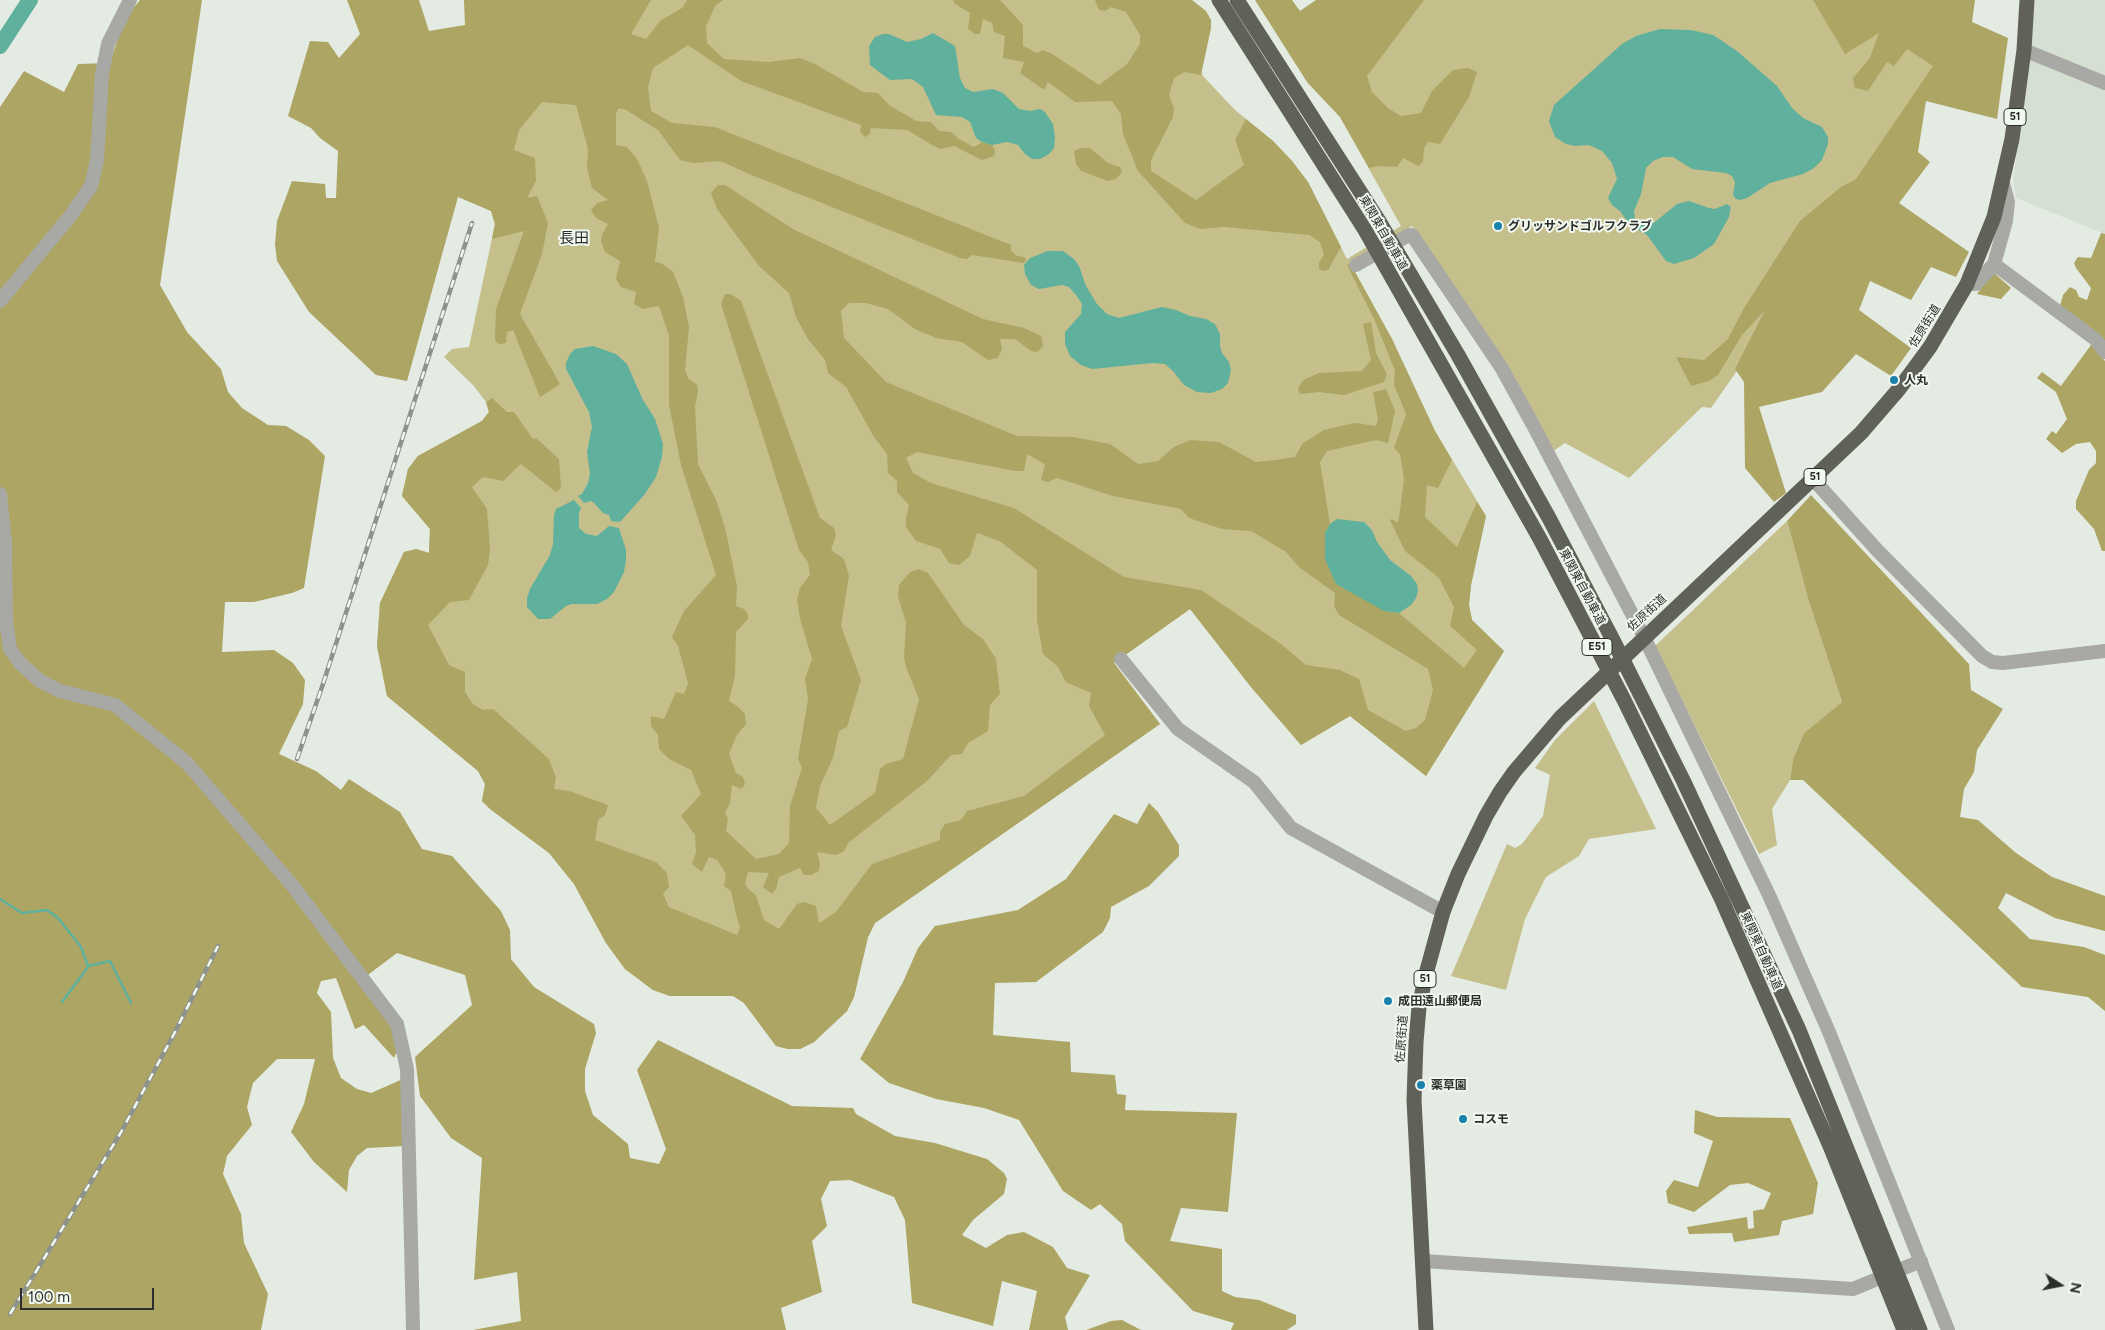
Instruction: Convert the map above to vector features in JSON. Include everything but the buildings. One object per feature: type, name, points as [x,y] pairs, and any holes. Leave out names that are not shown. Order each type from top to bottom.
[{"type":"highway","name":"東関東自動車道","points":[[1219,0],[1365,230],[1540,539],[1611,675],[1721,898],[1830,1146],[1904,1330]]},
{"type":"highway","name":"東関東自動車道","points":[[1236,0],[1379,221],[1458,355],[1549,518],[1619,651],[1711,838],[1799,1030],[1920,1330]]},
{"type":"highway","name":"佐原街道","points":[[1426,1330],[1414,1100],[1419,1007],[1443,912],[1470,848],[1500,792],[1514,772],[1560,718],[1639,641],[1861,433],[1894,396],[1930,347],[1967,284],[1989,233],[2003,183],[2012,139],[2024,50],[2028,0]]},
{"type":"street","points":[[0,301],[72,215],[91,186],[97,160],[102,74],[108,44],[130,0]]},
{"type":"street","points":[[2024,50],[2105,83]]},
{"type":"street","points":[[1967,284],[1976,284],[1994,264],[2006,220],[2008,202],[2003,183]]},
{"type":"street","points":[[1356,265],[1406,236],[1412,235],[1501,367],[1532,423],[1639,641],[1769,895],[1829,1032],[1918,1263],[1948,1330]]},
{"type":"street","points":[[1994,264],[2095,339],[2105,352]]},
{"type":"street","points":[[1813,479],[1877,550],[1982,656],[1992,662],[2010,663],[2105,651]]},
{"type":"street","points":[[0,494],[5,543],[6,622],[10,649],[20,663],[40,681],[60,691],[115,705],[187,763],[292,885],[398,1024],[407,1069],[413,1330]]},
{"type":"street","points":[[1121,659],[1178,729],[1254,782],[1291,828],[1443,912]]},
{"type":"street","points":[[1423,1261],[1853,1289],[1918,1263]]},
{"type":"shaded area","points":[[140,0],[202,0],[160,285],[187,332],[221,369],[228,392],[242,408],[268,425],[286,426],[309,440],[325,456],[304,588],[292,593],[254,602],[225,602],[222,652],[274,650],[293,663],[305,680],[303,704],[279,754],[316,771],[341,790],[349,779],[400,812],[422,849],[452,856],[501,911],[510,930],[511,959],[534,987],[594,1024],[596,1033],[585,1069],[585,1091],[593,1115],[628,1144],[630,1158],[659,1164],[666,1149],[637,1070],[658,1040],[792,1106],[853,1108],[856,1114],[895,1136],[935,1143],[987,1159],[1004,1173],[1007,1179],[1004,1194],[973,1220],[962,1235],[986,1248],[1007,1235],[1024,1232],[1053,1247],[1067,1268],[1090,1275],[1065,1317],[1068,1330],[1029,1330],[1037,1291],[1002,1281],[993,1326],[912,1303],[905,1220],[894,1197],[850,1180],[830,1181],[821,1199],[827,1226],[812,1241],[822,1292],[781,1308],[786,1330],[473,1330],[521,1321],[517,1272],[474,1280],[482,1158],[451,1138],[420,1096],[415,1057],[472,1005],[465,975],[397,953],[361,980],[388,1016],[399,1047],[394,1058],[364,1025],[355,1029],[336,978],[321,981],[317,993],[331,1012],[333,1058],[341,1078],[357,1089],[371,1093],[403,1079],[406,1146],[367,1148],[357,1156],[349,1170],[347,1192],[314,1162],[291,1132],[304,1104],[315,1059],[277,1059],[253,1083],[247,1107],[252,1125],[227,1156],[223,1174],[241,1214],[244,1243],[268,1294],[261,1330],[0,1330],[0,107],[24,71],[64,92],[78,64],[110,63],[124,20]]},
{"type":"shaded area","points":[[347,0],[419,0],[429,31],[465,25],[464,0],[651,0],[631,34],[646,39],[660,21],[682,8],[687,0],[723,0],[715,6],[706,27],[707,43],[724,59],[769,62],[800,58],[815,64],[863,92],[878,93],[889,105],[916,121],[931,122],[939,131],[951,132],[974,147],[982,142],[992,145],[995,150],[994,156],[982,160],[954,146],[941,149],[907,130],[871,128],[870,134],[865,137],[860,132],[861,125],[741,81],[688,45],[653,68],[648,87],[651,111],[672,123],[715,127],[1011,245],[1011,251],[1017,256],[1024,257],[1026,260],[1024,263],[972,255],[967,259],[960,258],[720,161],[693,163],[680,160],[658,130],[626,110],[619,108],[616,113],[616,145],[627,147],[637,159],[647,181],[659,228],[655,262],[661,263],[673,272],[683,297],[689,327],[685,370],[688,378],[697,385],[698,391],[695,407],[698,464],[717,502],[726,532],[737,586],[736,606],[744,609],[748,614],[748,619],[736,632],[735,676],[729,701],[745,714],[746,724],[737,735],[729,754],[736,773],[743,777],[745,784],[741,789],[732,785],[730,803],[725,813],[728,818],[726,831],[756,859],[779,854],[789,843],[790,806],[802,768],[798,759],[808,699],[805,679],[812,659],[800,619],[797,599],[800,588],[810,575],[808,562],[799,550],[721,304],[725,294],[731,294],[741,301],[820,518],[834,528],[836,535],[831,550],[844,559],[849,576],[841,626],[861,680],[847,727],[839,731],[833,758],[820,786],[816,808],[830,825],[875,793],[880,769],[886,764],[903,759],[919,699],[906,667],[904,657],[906,623],[898,596],[899,585],[910,572],[919,569],[928,573],[964,625],[983,639],[996,659],[1000,694],[990,705],[988,731],[968,743],[962,754],[951,755],[927,781],[848,843],[844,851],[836,855],[817,852],[820,863],[819,871],[811,875],[804,875],[800,868],[779,877],[776,889],[772,894],[763,887],[769,873],[748,872],[745,883],[747,888],[756,895],[764,920],[779,929],[797,904],[804,902],[816,906],[819,923],[836,912],[872,864],[940,840],[940,832],[945,824],[961,820],[967,811],[1024,796],[1105,735],[1089,706],[1091,693],[1066,682],[1058,667],[1043,654],[1037,621],[1037,570],[1001,542],[977,533],[970,556],[959,565],[949,563],[940,549],[916,541],[906,527],[909,505],[897,492],[897,481],[888,473],[887,454],[874,437],[846,387],[828,373],[825,360],[808,339],[796,317],[789,293],[759,266],[717,209],[711,193],[718,185],[725,185],[793,229],[983,319],[1024,328],[1041,336],[1043,346],[1037,352],[1031,351],[1015,339],[1000,339],[1002,349],[998,358],[988,360],[962,342],[936,338],[915,329],[888,309],[866,303],[849,303],[841,311],[844,338],[886,382],[1017,436],[1073,437],[1110,444],[1138,464],[1158,461],[1174,447],[1190,440],[1219,442],[1256,462],[1275,460],[1295,457],[1302,444],[1324,430],[1355,423],[1376,426],[1378,419],[1373,392],[1386,389],[1395,411],[1388,443],[1376,440],[1327,451],[1320,462],[1330,524],[1325,533],[1369,602],[1384,611],[1399,613],[1464,668],[1477,650],[1450,626],[1454,607],[1439,578],[1405,551],[1390,520],[1392,519],[1398,523],[1400,511],[1404,479],[1400,454],[1394,448],[1406,414],[1394,385],[1395,371],[1375,321],[1347,265],[1350,263],[1392,339],[1435,431],[1452,460],[1438,488],[1427,485],[1425,517],[1457,547],[1477,502],[1486,516],[1471,585],[1469,605],[1472,620],[1504,651],[1426,776],[1350,716],[1301,745],[1251,687],[1190,609],[1114,663],[1160,724],[875,923],[868,937],[854,997],[847,1011],[814,1042],[800,1049],[776,1046],[744,1003],[733,996],[670,996],[653,990],[625,969],[606,943],[574,884],[549,853],[482,801],[485,784],[478,771],[387,696],[377,646],[380,603],[404,552],[416,549],[429,553],[430,529],[402,496],[408,469],[418,456],[482,421],[489,412],[486,402],[492,398],[507,412],[514,412],[533,439],[536,438],[559,459],[561,488],[556,492],[521,464],[503,481],[483,477],[472,487],[487,509],[490,549],[488,565],[469,600],[450,602],[428,625],[449,665],[465,672],[465,692],[473,704],[483,710],[493,709],[549,759],[556,778],[554,789],[569,791],[608,805],[605,815],[598,820],[595,840],[656,862],[667,873],[669,887],[663,894],[669,907],[737,935],[740,927],[731,891],[724,886],[726,874],[717,860],[709,857],[702,872],[692,864],[696,852],[695,835],[681,816],[701,794],[691,770],[669,759],[659,749],[658,735],[651,726],[651,716],[664,719],[676,692],[684,694],[688,683],[678,646],[672,637],[684,611],[716,575],[681,465],[669,405],[669,336],[659,306],[643,309],[634,304],[636,292],[621,287],[616,279],[620,261],[605,252],[601,241],[608,224],[596,218],[591,210],[597,203],[608,200],[592,188],[587,168],[588,149],[576,105],[542,102],[519,130],[514,150],[535,158],[536,181],[527,198],[537,196],[548,223],[542,254],[520,314],[560,384],[540,397],[513,330],[507,332],[506,343],[499,344],[495,340],[496,309],[524,231],[492,239],[495,224],[491,211],[458,197],[407,381],[376,375],[309,312],[277,261],[275,244],[277,221],[292,181],[325,184],[326,198],[336,198],[338,151],[320,138],[311,128],[288,116],[310,41],[328,42],[339,58],[360,34]],"holes":[[[917,452],[1015,471],[1024,471],[1027,454],[1045,464],[1041,480],[1048,482],[1057,478],[1113,496],[1181,509],[1189,518],[1222,529],[1251,531],[1286,552],[1299,567],[1335,593],[1334,606],[1339,615],[1428,669],[1433,690],[1425,720],[1416,728],[1406,731],[1368,710],[1359,679],[1340,670],[1306,665],[1281,644],[1201,590],[1124,577],[1014,508],[931,483],[913,473],[906,458]]]},
{"type":"shaded area","name":"グリッサンドゴルフクラブ","points":[[550,0],[1167,0],[1188,39],[1203,76],[1235,110],[1273,141],[1292,161],[1308,182],[1347,259],[1401,226],[1340,117],[1307,82],[1373,0],[1910,0],[1949,67],[1711,408],[1702,407],[1629,478],[1565,443],[1552,452],[1483,330],[1412,226],[1350,263],[1392,339],[1435,431],[1486,516],[1471,585],[1469,605],[1472,620],[1504,651],[1426,776],[1350,716],[1301,745],[1251,687],[1190,609],[1114,663],[1160,724],[875,923],[868,937],[854,997],[847,1011],[814,1042],[800,1049],[788,1049],[776,1046],[744,1003],[733,996],[670,996],[653,990],[625,969],[606,943],[574,884],[549,853],[482,801],[485,784],[478,771],[387,696],[377,646],[380,603],[404,552],[416,549],[429,553],[430,529],[402,496],[408,469],[418,456],[482,421],[489,412],[486,402],[473,385],[444,357],[452,349],[469,347],[495,224],[491,211],[486,209]]},
{"type":"shaded area","points":[[953,0],[1000,0],[1023,25],[1023,46],[1037,53],[1043,50],[1052,54],[1099,85],[1127,64],[1140,44],[1140,35],[1126,12],[1111,7],[1105,11],[1099,10],[1095,0],[1192,0],[1206,11],[1211,20],[1201,75],[1184,72],[1174,78],[1169,95],[1174,108],[1173,117],[1151,160],[1151,171],[1196,200],[1244,165],[1235,140],[1246,119],[1273,141],[1308,182],[1341,247],[1328,270],[1322,271],[1319,269],[1319,263],[1324,254],[1320,242],[1309,235],[1224,227],[1200,229],[1185,223],[1138,171],[1123,134],[1121,114],[1112,101],[1075,102],[1048,82],[1044,90],[1020,73],[1024,62],[1003,58],[1005,36],[994,32],[992,23],[983,19],[980,34],[975,34],[968,29],[970,13],[955,4]]},
{"type":"shaded area","points":[[1255,0],[1292,0],[1300,11],[1316,0],[1424,0],[1367,76],[1372,92],[1389,109],[1401,116],[1421,113],[1432,91],[1453,70],[1468,68],[1477,72],[1469,97],[1440,144],[1428,142],[1424,148],[1423,162],[1418,166],[1403,158],[1397,167],[1378,166],[1369,168],[1340,117],[1307,82]]},
{"type":"shaded area","points":[[1813,0],[1975,0],[1972,22],[2008,38],[1997,119],[1926,101],[1918,152],[1930,162],[1899,203],[1969,252],[1956,277],[1931,267],[1911,300],[1870,281],[1859,310],[1911,348],[1891,376],[1856,354],[1822,392],[1759,407],[1786,493],[1774,502],[1745,468],[1744,382],[1735,369],[1765,310],[1742,335],[1718,375],[1709,381],[1691,386],[1676,357],[1704,360],[1728,339],[1744,308],[1800,221],[1841,187],[1856,179],[1933,66],[1907,49],[1894,66],[1887,62],[1868,91],[1855,88],[1853,78],[1870,58],[1879,33],[1845,54]]},
{"type":"shaded area","points":[[2034,0],[2105,0],[2105,234],[2016,198],[2013,180],[2031,53]]},
{"type":"shaded area","points":[[1660,29],[1691,30],[1713,35],[1737,51],[1777,86],[1792,108],[1803,118],[1822,127],[1828,137],[1828,144],[1822,160],[1814,168],[1803,174],[1770,183],[1741,200],[1736,199],[1733,195],[1735,182],[1732,176],[1726,173],[1692,169],[1673,157],[1663,157],[1653,161],[1646,168],[1641,194],[1634,211],[1635,220],[1641,224],[1647,225],[1655,222],[1677,204],[1689,201],[1715,209],[1727,204],[1731,207],[1729,217],[1714,244],[1694,258],[1674,264],[1666,261],[1647,235],[1631,226],[1620,211],[1612,205],[1608,198],[1617,179],[1612,163],[1602,151],[1589,145],[1575,146],[1566,144],[1555,137],[1549,121],[1554,105],[1622,44],[1636,36]]},
{"type":"shaded area","points":[[933,33],[955,46],[960,78],[965,88],[973,92],[993,89],[1003,93],[1019,109],[1030,111],[1040,109],[1045,112],[1053,124],[1055,137],[1054,148],[1049,154],[1040,159],[1032,159],[1018,145],[1007,142],[992,145],[982,142],[976,138],[970,122],[962,117],[936,115],[923,87],[912,79],[890,80],[870,65],[869,46],[875,37],[889,34],[907,42],[921,39]]},
{"type":"shaded area","points":[[1081,148],[1090,148],[1108,163],[1120,167],[1122,172],[1116,179],[1108,181],[1081,171],[1076,164],[1074,151]]},
{"type":"shaded area","points":[[2101,233],[2105,234],[2105,346],[2060,306],[2063,295],[2070,287],[2076,290],[2079,297],[2087,300],[2091,288],[2074,263],[2078,257],[2091,258]]},
{"type":"shaded area","points":[[1048,251],[1063,251],[1074,259],[1079,266],[1086,286],[1097,304],[1107,314],[1119,318],[1162,307],[1206,319],[1215,324],[1220,334],[1222,353],[1229,362],[1231,370],[1228,383],[1222,389],[1211,393],[1197,392],[1184,385],[1165,364],[1153,363],[1092,369],[1081,365],[1070,356],[1065,344],[1065,332],[1081,314],[1082,304],[1069,287],[1062,285],[1039,289],[1031,285],[1025,274],[1024,265],[1030,258]]},
{"type":"shaded area","points":[[1993,272],[2011,288],[2001,299],[1977,294]]},
{"type":"shaded area","points":[[1371,322],[1376,353],[1387,374],[1384,382],[1344,395],[1319,392],[1300,394],[1298,389],[1303,380],[1319,373],[1362,371],[1371,360],[1363,324]]},
{"type":"shaded area","points":[[2091,345],[2105,361],[2105,551],[2102,551],[2094,529],[2076,509],[2076,501],[2089,470],[2096,463],[2096,451],[2090,442],[2076,444],[2062,453],[2046,439],[2052,431],[2056,434],[2067,419],[2056,392],[2037,378],[2042,372],[2061,386]]},
{"type":"shaded area","points":[[593,346],[616,354],[627,364],[643,400],[655,419],[663,444],[662,457],[656,477],[645,494],[620,522],[611,521],[609,515],[603,513],[594,503],[591,501],[584,503],[578,496],[582,494],[588,483],[590,474],[587,452],[592,427],[589,412],[566,369],[566,363],[570,354],[575,349]]},
{"type":"shaded area","points":[[1811,495],[1969,664],[1971,690],[2003,709],[1977,750],[1974,772],[1964,789],[1960,817],[1978,820],[2016,853],[2052,877],[2105,896],[2105,931],[2055,918],[2006,893],[1998,908],[2030,939],[2084,947],[2105,955],[2105,1011],[2088,997],[2022,987],[1803,780],[1790,780],[1793,759],[1804,733],[1842,702],[1809,602],[1787,521]]},
{"type":"shaded area","points":[[574,500],[581,508],[579,528],[586,534],[597,536],[609,526],[619,528],[626,550],[624,572],[614,592],[607,599],[597,604],[572,604],[566,606],[550,619],[538,619],[527,607],[527,598],[530,589],[550,555],[553,544],[556,509]]},
{"type":"shaded area","points":[[1337,519],[1364,522],[1372,530],[1377,542],[1390,560],[1411,576],[1417,584],[1416,598],[1411,605],[1399,613],[1384,611],[1336,584],[1325,559],[1325,533],[1330,524]]},
{"type":"shaded area","points":[[1787,521],[1809,602],[1842,702],[1804,733],[1793,759],[1790,780],[1772,809],[1777,845],[1759,854],[1655,646]]},
{"type":"shaded area","points":[[1594,701],[1656,829],[1589,839],[1579,856],[1546,877],[1525,919],[1506,990],[1451,976],[1507,844],[1515,848],[1522,844],[1543,816],[1550,775],[1535,768],[1555,740]]},
{"type":"shaded area","points":[[1149,803],[1158,812],[1179,845],[1179,856],[1149,886],[1111,907],[1110,918],[1103,932],[1036,982],[995,983],[993,1035],[1070,1042],[1071,1072],[1115,1075],[1117,1094],[1126,1095],[1125,1110],[1237,1113],[1228,1212],[1181,1208],[1170,1241],[1222,1249],[1222,1291],[1235,1297],[1259,1300],[1296,1315],[1296,1324],[1287,1330],[1231,1330],[1234,1323],[1193,1311],[1125,1241],[1122,1224],[1100,1204],[1091,1210],[1063,1191],[1019,1120],[984,1108],[936,1099],[889,1083],[860,1059],[903,982],[918,948],[935,926],[1018,910],[1066,879],[1114,814],[1137,824]]},
{"type":"shaded area","points":[[1695,1110],[1717,1117],[1790,1118],[1818,1183],[1813,1214],[1782,1221],[1779,1235],[1734,1242],[1732,1233],[1689,1234],[1687,1227],[1747,1217],[1748,1229],[1754,1228],[1753,1211],[1764,1209],[1771,1193],[1748,1183],[1730,1185],[1694,1212],[1668,1203],[1666,1191],[1674,1180],[1698,1187],[1713,1141],[1694,1133]]},
{"type":"shaded area","points":[[1122,1320],[1141,1330],[1086,1330],[1111,1321]]},
{"type":"waterway","points":[[0,46],[30,0]]},
{"type":"waterway","points":[[0,899],[22,913],[47,910],[58,918],[81,947],[88,966],[110,961],[131,1003]]},
{"type":"waterway","points":[[62,1002],[88,967]]},
{"type":"railway","points":[[297,759],[472,223]]},
{"type":"railway","points":[[10,1314],[120,1134],[174,1034],[218,946]]},
{"type":"place","name":"グリッサンドゴルフクラブ","points":[[1498,226]]},
{"type":"place","name":"人丸","points":[[1894,380]]},
{"type":"place","name":"成田遠山郵便局","points":[[1388,1001]]},
{"type":"place","name":"薬草園","points":[[1421,1085]]},
{"type":"place","name":"コスモ","points":[[1463,1119]]},
{"type":"district","name":"長田","points":[[574,239]]}]
